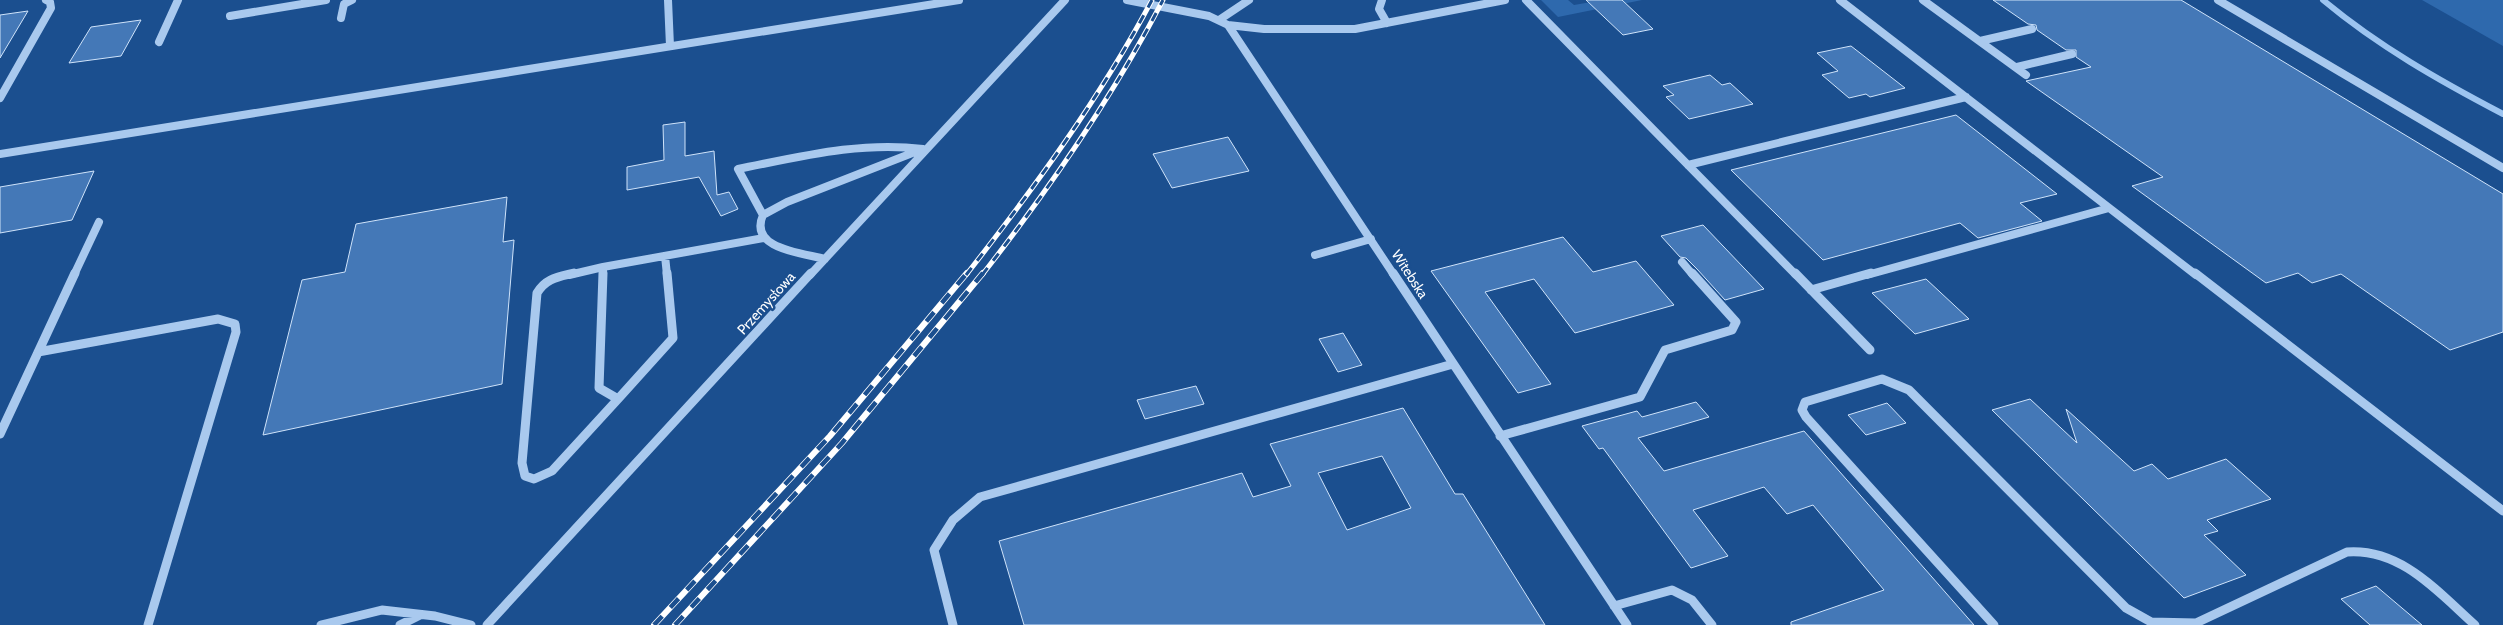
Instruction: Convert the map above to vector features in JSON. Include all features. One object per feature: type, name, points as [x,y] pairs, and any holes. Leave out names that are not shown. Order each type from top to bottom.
[{"type":"street","points":[[0,98],[52,8],[50,2],[46,0]]},
{"type":"street","points":[[159,42],[178,0]]},
{"type":"street","points":[[230,16],[326,0]]},
{"type":"street","points":[[341,18],[344,4],[352,0]]},
{"type":"street","points":[[668,0],[670,46]]},
{"type":"street","points":[[0,154],[959,0]]},
{"type":"street","name":"Przemysłowa","points":[[487,625],[923,149],[1064,0]]},
{"type":"street","name":"Witebska","points":[[1127,0],[1209,16],[1228,25],[1627,625]]},
{"type":"street","points":[[1219,20],[1249,0]]},
{"type":"street","points":[[1382,0],[1379,8],[1387,23]]},
{"type":"street","points":[[1228,25],[1264,29],[1338,30],[1387,23],[1505,0]]},
{"type":"street","points":[[1840,0],[2503,511]]},
{"type":"street","points":[[1923,0],[2026,74]]},
{"type":"street","points":[[2218,0],[2503,168]]},
{"type":"street","points":[[1980,41],[2032,29]]},
{"type":"street","points":[[2017,67],[2072,54]]},
{"type":"street","points":[[1688,165],[1966,97]]},
{"type":"street","points":[[763,215],[738,169],[866,147],[908,146],[923,149]]},
{"type":"street","points":[[824,259],[772,245],[764,238],[760,222],[763,215],[787,202],[923,149]]},
{"type":"street","points":[[1811,290],[2109,208]]},
{"type":"street","points":[[0,434],[99,222]]},
{"type":"street","points":[[665,256],[673,338],[552,471],[534,479],[525,476],[522,463],[538,293],[542,284],[549,279],[603,267],[764,238]]},
{"type":"street","points":[[1315,255],[1371,239]]},
{"type":"street","points":[[1500,436],[1640,397],[1664,350],[1732,330],[1736,322],[1682,262]]},
{"type":"street","points":[[603,267],[599,388],[618,399]]},
{"type":"street","points":[[38,352],[218,319],[235,324],[236,332],[148,625]]},
{"type":"street","points":[[953,625],[934,550],[946,526],[962,509],[980,497],[1453,364]]},
{"type":"street","points":[[1994,625],[1806,417],[1802,410],[1804,402],[1882,379],[1909,390],[2126,608],[2151,622],[2196,623],[2347,552],[2357,550],[2382,553],[2407,567],[2475,625]]},
{"type":"street","points":[[1614,606],[1672,590],[1692,600],[1712,625]]},
{"type":"street","points":[[322,625],[382,610],[421,614],[471,625]]},
{"type":"street","points":[[400,625],[421,614]]},
{"type":"lane","points":[[1526,0],[1870,350]]},
{"type":"shaded area","points":[[1541,0],[1568,0],[1574,5],[1603,0],[1642,0],[1558,17]]},
{"type":"shaded area","points":[[2422,0],[2503,0],[2503,46]]},
{"type":"building","points":[[1586,0],[1622,0],[1653,29],[1623,35]]},
{"type":"building","points":[[1993,0],[2181,0],[2503,194],[2503,332],[2450,350],[2341,274],[2312,283],[2298,273],[2266,283],[2132,186],[2163,177],[2026,81],[2091,67],[2076,57],[2076,50],[2066,50],[2037,30],[2036,25],[2028,24]]},
{"type":"building","points":[[28,11],[0,58],[0,15]]},
{"type":"building","points":[[141,20],[121,56],[69,63],[91,27]]},
{"type":"building","points":[[1851,46],[1905,88],[1870,97],[1866,94],[1849,98],[1822,75],[1838,71],[1817,53]]},
{"type":"building","points":[[1710,75],[1722,85],[1730,83],[1753,104],[1689,119],[1666,97],[1674,95],[1663,86]]},
{"type":"building","points":[[1956,115],[2057,194],[2020,203],[2042,221],[1978,238],[1960,223],[1823,260],[1731,170]]},
{"type":"building","points":[[685,122],[685,156],[714,151],[717,195],[729,192],[738,209],[721,216],[699,177],[627,190],[627,167],[664,160],[663,125]]},
{"type":"building","points":[[1228,137],[1249,171],[1172,188],[1153,154]]},
{"type":"building","points":[[94,171],[72,220],[0,233],[0,187]]},
{"type":"building","points":[[507,197],[503,242],[514,240],[502,384],[263,435],[302,280],[345,272],[356,224]]},
{"type":"building","points":[[1703,225],[1764,289],[1725,300],[1686,258],[1680,257],[1661,236]]},
{"type":"building","points":[[1563,237],[1593,272],[1636,261],[1674,305],[1575,333],[1534,279],[1485,292],[1551,384],[1518,393],[1431,271]]},
{"type":"building","points":[[1926,279],[1969,319],[1915,334],[1872,293]]},
{"type":"building","points":[[1343,333],[1362,365],[1338,372],[1319,339]]},
{"type":"building","points":[[1196,386],[1204,404],[1145,419],[1137,400]]},
{"type":"building","points":[[2030,399],[2077,443],[2066,409],[2134,471],[2152,464],[2168,479],[2226,459],[2271,499],[2207,520],[2218,531],[2204,535],[2246,575],[2184,598],[1992,410]]},
{"type":"building","points":[[1696,402],[1709,417],[1638,438],[1664,471],[1804,431],[1974,625],[1791,625],[1791,622],[1884,590],[1813,505],[1787,514],[1764,487],[1693,510],[1728,556],[1691,568],[1603,448],[1599,449],[1582,426],[1637,411],[1642,417]]},
{"type":"building","points":[[1887,403],[1906,423],[1866,435],[1848,415]]},
{"type":"building","points":[[1403,408],[1455,494],[1463,494],[1545,625],[1024,625],[999,541],[1242,473],[1253,497],[1291,486],[1270,444]],"holes":[[[1382,456],[1411,508],[1347,530],[1318,473]]]},
{"type":"building","points":[[2376,586],[2422,625],[2370,625],[2341,599]]},
{"type":"waterway","points":[[2323,0],[2365,33],[2410,62],[2503,114]]},
{"type":"railway","points":[[966,275],[1017,209],[1088,107],[1111,72],[1152,0]]},
{"type":"railway","points":[[982,275],[1032,209],[1079,142],[1123,72],[1163,0]]},
{"type":"railway","points":[[654,625],[830,436],[967,273]]},
{"type":"railway","points":[[675,625],[842,443],[983,273]]}]
